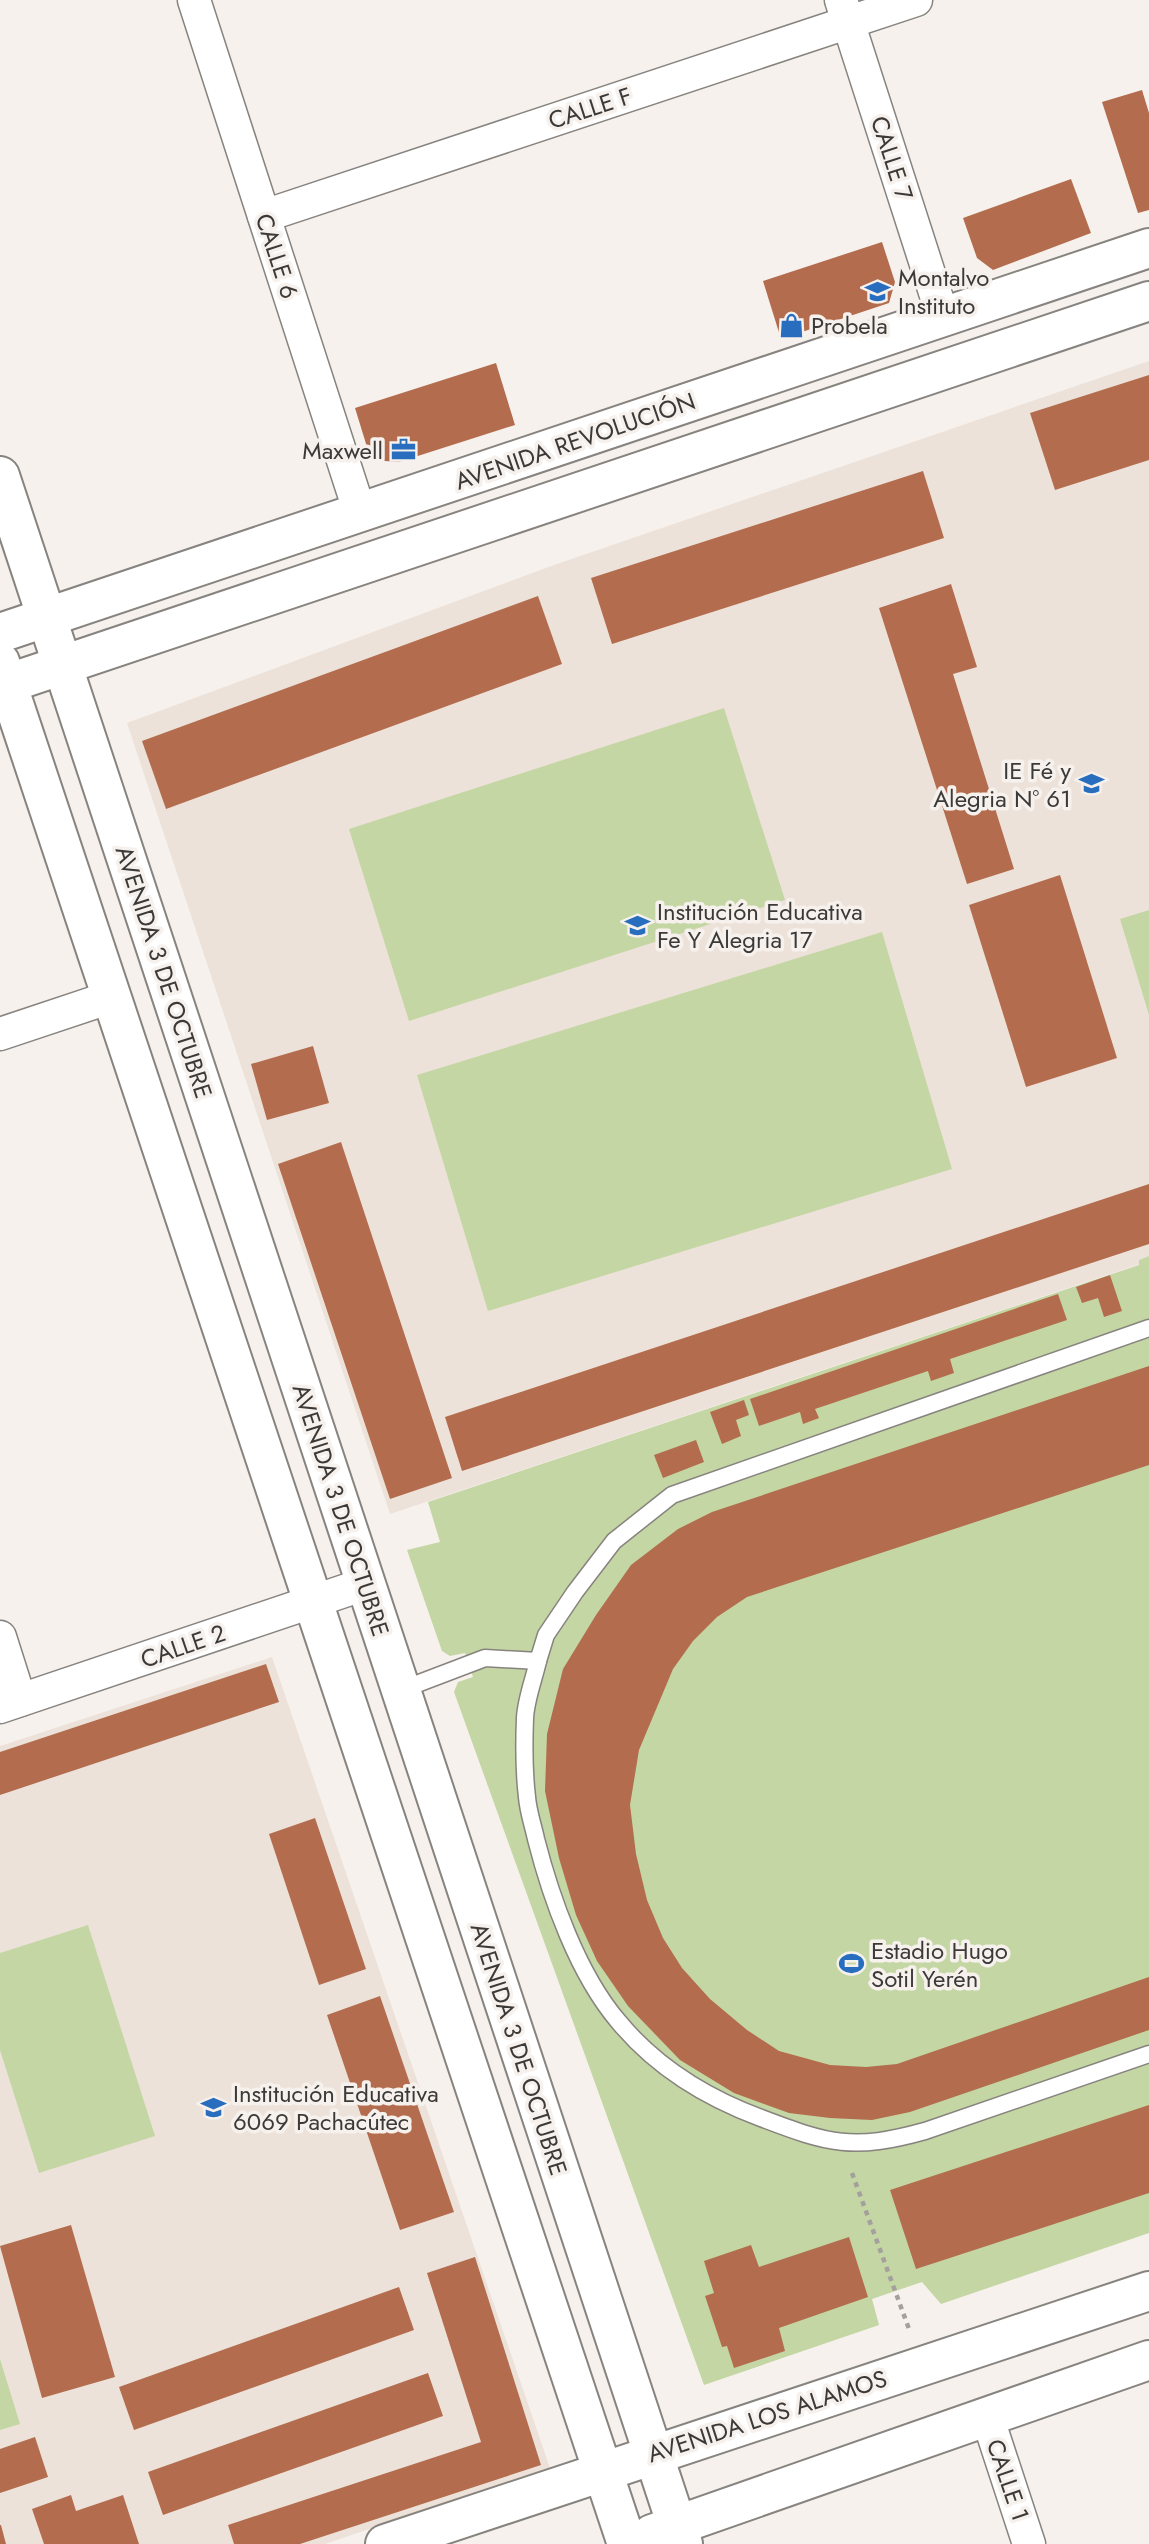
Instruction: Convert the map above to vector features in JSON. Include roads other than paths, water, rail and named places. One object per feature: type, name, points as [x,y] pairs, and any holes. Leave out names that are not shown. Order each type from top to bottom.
[{"type":"street","name":"CALLE 6","points":[[194,0],[360,513]]},
{"type":"street","name":"CALLE F","points":[[264,216],[845,11],[916,0]]},
{"type":"street","name":"CALLE 7","points":[[845,11],[943,317]]},
{"type":"street","name":"AVENIDA REVOLUCIÓN","points":[[0,633],[1149,248]]},
{"type":"street","name":"AVENIDA REVOLUCIÓN","points":[[2,677],[62,665],[1149,301]]},
{"type":"street","name":"AVENIDA 3 DE OCTUBRE","points":[[0,476],[680,2534]]},
{"type":"street","points":[[2,677],[627,2544],[680,2534],[987,2416],[1149,2360]]},
{"type":"street","points":[[0,1034],[111,997]]},
{"type":"street","points":[[123,1033],[178,1014]]},
{"type":"street","name":"CALLE 2","points":[[10,1704],[365,1584]]},
{"type":"street","points":[[0,1637],[10,1704]]},
{"type":"street","name":"AVENIDA LOS ALAMOS","points":[[386,2544],[1149,2291]]},
{"type":"street","name":"CALLE 1","points":[[987,2416],[1029,2544]]},
{"type":"lane","points":[[1149,1328],[672,1495],[614,1541],[546,1635],[525,1715],[527,1799],[548,1888],[582,1967],[617,2020],[657,2061],[714,2099],[805,2135],[856,2144],[892,2140],[925,2131],[1149,2054]]},
{"type":"lane","points":[[401,1690],[485,1658],[538,1661]]},
{"type":"place","name":"Montalvo Instituto","points":[[878,291]]},
{"type":"place","name":"Probela","points":[[791,325]]},
{"type":"place","name":"Maxwell","points":[[403,450]]},
{"type":"place","name":"IE Fé y Alegria N° 61","points":[[1091,784]]},
{"type":"place","name":"Institución Educativa Fe Y Alegria 17","points":[[637,925]]},
{"type":"place","name":"Estadio Hugo Sotil Yerén","points":[[851,1964]]},
{"type":"place","name":"Institución Educativa 6069 Pachacútec","points":[[213,2107]]}]
